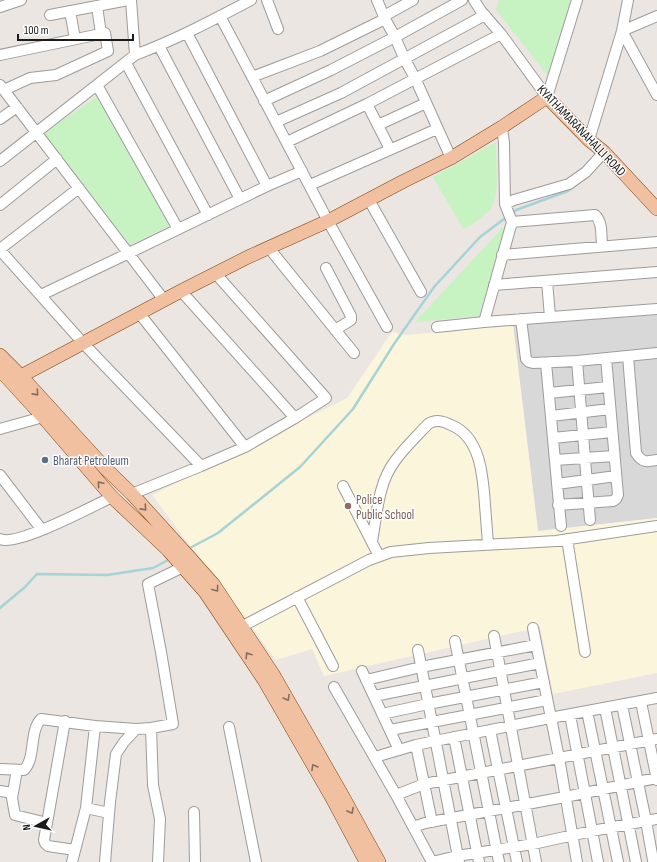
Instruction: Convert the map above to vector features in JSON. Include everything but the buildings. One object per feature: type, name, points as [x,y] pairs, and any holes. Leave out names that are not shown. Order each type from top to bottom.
[{"type":"main road","points":[[17,380],[181,291],[328,221],[451,158],[547,97]]},
{"type":"main road","name":"KYATHAMARANAHALLI ROAD","points":[[547,97],[589,140],[604,152],[655,202]]},
{"type":"main road","points":[[0,354],[43,417],[112,497],[172,546]]},
{"type":"main road","points":[[0,370],[17,380],[132,494],[187,563],[205,592],[273,674],[379,862]]},
{"type":"main road","points":[[237,629],[264,680],[332,798],[366,862]]},
{"type":"street","points":[[0,6],[21,0]]},
{"type":"street","points":[[50,14],[128,0]]},
{"type":"street","points":[[131,0],[135,55]]},
{"type":"street","points":[[0,161],[135,55],[187,33],[251,0]]},
{"type":"street","points":[[268,0],[278,29]]},
{"type":"street","points":[[378,0],[451,158]]},
{"type":"street","points":[[252,77],[320,51],[385,17],[413,0]]},
{"type":"street","points":[[264,101],[331,70],[462,0]]},
{"type":"street","name":"KYATHAMARANAHALLI ROAD","points":[[474,0],[547,97]]},
{"type":"street","points":[[276,122],[341,93],[483,13],[484,0]]},
{"type":"street","points":[[547,97],[577,0]]},
{"type":"street","points":[[589,140],[622,31],[628,0]]},
{"type":"street","points":[[97,6],[101,34]]},
{"type":"street","points":[[70,11],[75,39]]},
{"type":"street","points":[[220,16],[328,221],[387,327]]},
{"type":"street","points":[[622,31],[657,16]]},
{"type":"street","points":[[622,31],[654,84],[657,95]]},
{"type":"street","points":[[0,55],[105,33],[108,51],[56,75],[30,78],[2,87],[164,300]]},
{"type":"street","points":[[187,33],[267,186]]},
{"type":"street","points":[[287,142],[367,104],[500,34]]},
{"type":"street","points":[[159,46],[240,199]]},
{"type":"street","points":[[126,63],[208,215]]},
{"type":"street","points":[[97,85],[178,229]]},
{"type":"street","points":[[378,125],[426,103]]},
{"type":"street","points":[[367,104],[390,149]]},
{"type":"street","points":[[0,119],[17,107]]},
{"type":"street","points":[[502,127],[509,214]]},
{"type":"street","points":[[310,185],[437,128]]},
{"type":"street","points":[[484,322],[502,255],[509,214],[514,200],[569,184],[586,172],[604,152]]},
{"type":"street","points":[[0,205],[57,159]]},
{"type":"street","points":[[40,295],[267,186],[302,171]]},
{"type":"street","points":[[78,188],[0,249],[83,343],[201,466]]},
{"type":"street","points":[[369,200],[420,292]]},
{"type":"street","points":[[509,214],[595,215],[600,222],[602,246]]},
{"type":"street","points":[[502,255],[657,242]]},
{"type":"street","points":[[269,248],[354,353]]},
{"type":"street","points":[[326,268],[351,316],[351,320],[336,330]]},
{"type":"street","points":[[494,285],[657,272]]},
{"type":"street","points":[[132,494],[245,447],[326,398],[216,274]]},
{"type":"street","points":[[547,281],[550,317]]},
{"type":"street","points":[[181,291],[295,418]]},
{"type":"street","points":[[437,327],[657,309]]},
{"type":"street","points":[[139,313],[245,447]]},
{"type":"street","points":[[521,320],[526,359],[528,362],[546,363],[577,361],[657,353]]},
{"type":"street","points":[[628,356],[636,454],[639,458],[647,462],[657,460]]},
{"type":"street","points":[[558,506],[613,501],[618,495],[606,358]]},
{"type":"street","points":[[577,361],[590,520]]},
{"type":"street","points":[[546,363],[561,526]]},
{"type":"street","points":[[549,393],[608,387]]},
{"type":"street","points":[[551,416],[610,409]]},
{"type":"street","points":[[0,429],[43,417]]},
{"type":"street","points":[[372,541],[382,487],[394,462],[428,424],[436,421],[453,426],[461,431],[469,439],[476,450],[480,462],[484,485],[488,544]]},
{"type":"street","points":[[553,438],[612,432]]},
{"type":"street","points":[[555,460],[614,456]]},
{"type":"street","points":[[0,474],[42,530]]},
{"type":"street","points":[[557,484],[616,476]]},
{"type":"street","points":[[343,486],[379,556]]},
{"type":"street","points":[[0,539],[3,541],[9,541],[42,530],[112,497]]},
{"type":"street","points":[[237,629],[369,560],[391,552],[488,544],[556,541],[657,526]]},
{"type":"street","points":[[567,539],[586,652]]},
{"type":"street","points":[[0,769],[24,770],[27,767],[38,722],[44,718],[95,726],[136,729],[173,724],[148,584],[187,563]]},
{"type":"street","points":[[297,597],[333,666]]},
{"type":"street","points":[[533,628],[559,758],[577,862]]},
{"type":"street","points":[[494,636],[536,862]]},
{"type":"street","points":[[455,641],[499,862]]},
{"type":"street","points":[[399,750],[364,675],[421,668],[536,645]]},
{"type":"street","points":[[418,650],[458,859]]},
{"type":"street","points":[[374,696],[540,664]]},
{"type":"street","points":[[382,714],[544,682]]},
{"type":"street","points":[[334,687],[375,757],[432,862],[478,857],[497,850],[657,819]]},
{"type":"street","points":[[375,757],[416,745],[454,737],[657,698]]},
{"type":"street","points":[[390,730],[547,700]]},
{"type":"street","points":[[413,827],[420,824],[657,779],[653,739],[642,702]]},
{"type":"street","points":[[622,705],[646,821],[651,861]]},
{"type":"street","points":[[605,708],[636,862]]},
{"type":"street","points":[[587,712],[618,862]]},
{"type":"street","points":[[570,715],[598,862]]},
{"type":"street","points":[[65,721],[44,840],[48,846],[75,850]]},
{"type":"street","points":[[72,862],[86,808],[95,726]]},
{"type":"street","points":[[229,727],[256,862]]},
{"type":"street","points":[[151,728],[153,785],[160,819],[158,862]]},
{"type":"street","points":[[105,862],[116,754],[124,742],[136,729]]},
{"type":"street","points":[[490,730],[517,862]]},
{"type":"street","points":[[454,737],[478,857]]},
{"type":"street","points":[[396,795],[424,784],[653,739]]},
{"type":"street","points":[[416,745],[432,822]]},
{"type":"street","points":[[17,770],[12,798],[15,815],[47,823]]},
{"type":"street","points":[[0,791],[13,792]]},
{"type":"street","points":[[86,808],[109,813]]},
{"type":"street","points":[[194,812],[195,862]]},
{"type":"shaded area","points":[[657,315],[657,518],[538,531],[513,325]]},
{"type":"shaded area","name":"Police Public School","points":[[513,325],[538,531],[657,518],[657,673],[553,694],[540,627],[324,676],[312,649],[276,660],[152,495],[347,398],[392,332],[407,335]]},
{"type":"green space","points":[[499,0],[571,0],[549,77],[496,10]]},
{"type":"green space","points":[[98,96],[169,226],[130,245],[44,133]]},
{"type":"green space","points":[[496,142],[497,183],[495,199],[490,210],[471,226],[463,229],[433,177]]},
{"type":"green space","points":[[507,223],[479,316],[415,322]]},
{"type":"waterway","points":[[512,213],[516,210],[568,191],[573,187]]},
{"type":"waterway","points":[[188,549],[218,533],[300,467],[353,409],[394,344],[434,287],[480,237],[508,216]]},
{"type":"waterway","points":[[0,608],[25,587],[37,574],[107,575],[153,568],[170,559]]},
{"type":"place","name":"Bharat Petroleum","points":[[45,460]]},
{"type":"place","name":"Police Public School","points":[[348,506]]}]
